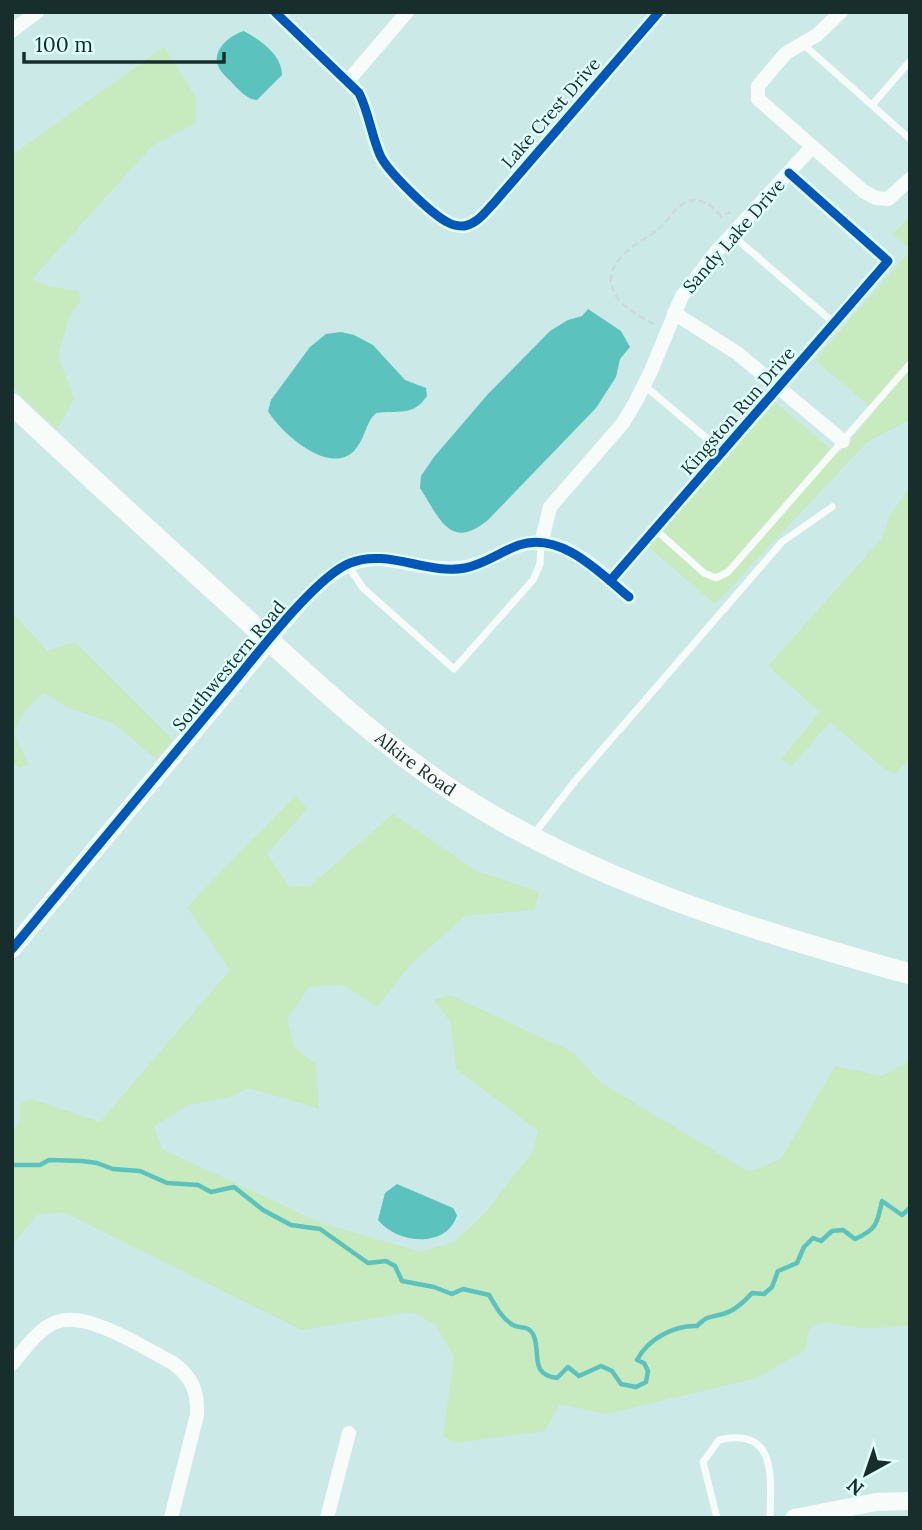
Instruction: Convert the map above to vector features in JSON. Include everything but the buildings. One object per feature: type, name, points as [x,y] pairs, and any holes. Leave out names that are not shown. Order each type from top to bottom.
[{"type":"main road","name":"Alkire Road","points":[[12,404],[269,641],[409,761],[465,799],[531,837],[602,871],[696,909],[910,974]]},
{"type":"street","points":[[12,30],[37,12]]},
{"type":"street","points":[[275,12],[348,81],[407,12]]},
{"type":"street","name":"Lake Crest Drive","points":[[348,81],[359,93],[367,110],[381,157],[389,170],[448,223],[462,226],[477,220],[494,203],[659,12]]},
{"type":"street","points":[[841,12],[832,23],[804,45],[786,53],[758,86],[757,95],[761,104],[863,191],[876,198],[888,199],[910,179]]},
{"type":"street","name":"Sandy Lake Drive","points":[[541,544],[550,507],[623,422],[645,386],[682,296],[716,252],[811,148]]},
{"type":"street","name":"Kingston Run Drive","points":[[610,581],[888,261],[789,173]]},
{"type":"street","points":[[674,313],[716,337],[843,441]]},
{"type":"street","points":[[541,544],[573,553],[629,597]]},
{"type":"street","name":"Southwestern Road","points":[[12,949],[269,641],[330,574],[347,564],[364,559],[447,569],[464,568],[519,545],[541,544]]},
{"type":"street","points":[[12,1364],[38,1335],[54,1322],[73,1318],[93,1323],[185,1371],[194,1384],[198,1399],[197,1415],[171,1518]]},
{"type":"street","points":[[327,1518],[349,1433]]},
{"type":"street","points":[[794,1518],[876,1503],[910,1501]]},
{"type":"lane","points":[[804,45],[910,139]]},
{"type":"lane","points":[[872,105],[910,61]]},
{"type":"lane","points":[[732,235],[834,323]]},
{"type":"lane","points":[[656,530],[704,573],[716,578],[728,572],[910,364]]},
{"type":"lane","points":[[645,386],[723,452]]},
{"type":"lane","points":[[531,837],[575,781],[657,690],[782,541],[832,507]]},
{"type":"lane","points":[[347,564],[363,588],[454,669],[533,580],[540,564],[541,544]]},
{"type":"lane","points":[[718,1518],[704,1462],[719,1440],[735,1437],[749,1438],[761,1446],[769,1464],[770,1518]]},
{"type":"path","points":[[667,330],[636,315],[619,301],[611,284],[611,275],[622,256],[659,229],[680,206],[690,201],[706,203],[722,216],[730,212]]},
{"type":"green space","points":[[164,47],[196,98],[196,123],[152,146],[32,279],[48,286],[78,291],[81,300],[70,315],[58,356],[74,399],[57,430],[12,387],[12,155]]},
{"type":"green space","points":[[910,216],[910,249],[893,235]]},
{"type":"green space","points":[[910,251],[910,423],[907,421],[867,442],[715,604],[648,547],[775,402],[838,455],[875,411],[815,360]]},
{"type":"green space","points":[[910,488],[910,758],[895,774],[887,771],[830,722],[792,766],[781,759],[820,712],[768,666],[882,538],[890,515]]},
{"type":"green space","points":[[12,612],[47,651],[75,642],[173,740],[156,759],[113,723],[67,707],[43,693],[25,710],[14,733],[29,765],[20,768],[12,763]]},
{"type":"green space","points":[[296,795],[307,809],[267,854],[289,886],[310,886],[393,814],[475,870],[539,892],[534,910],[465,916],[412,963],[377,1007],[344,985],[309,987],[287,1020],[294,1047],[316,1064],[319,1109],[249,1088],[230,1097],[189,1105],[154,1126],[162,1149],[321,1223],[421,1252],[454,1242],[483,1215],[532,1153],[538,1131],[456,1069],[451,1023],[434,1000],[450,995],[573,1052],[600,1082],[749,1172],[781,1159],[835,1066],[882,1076],[910,1061],[910,1325],[857,1328],[822,1322],[809,1330],[805,1350],[757,1378],[606,1414],[560,1404],[545,1431],[455,1443],[443,1436],[454,1358],[436,1325],[412,1312],[302,1330],[63,1212],[37,1215],[12,1245],[12,1131],[20,1122],[20,1104],[31,1099],[100,1122],[230,970],[187,907]]},
{"type":"water","points":[[244,31],[269,49],[281,68],[282,75],[257,100],[247,97],[239,90],[222,72],[217,62],[219,50],[223,45]]},
{"type":"water","points":[[588,309],[621,331],[630,347],[620,359],[616,377],[596,408],[488,520],[475,529],[455,532],[440,520],[420,488],[421,476],[488,394],[550,331],[568,320],[582,316]]},
{"type":"water","points":[[341,332],[354,335],[373,345],[405,380],[426,388],[427,396],[411,410],[376,413],[354,451],[344,457],[332,458],[306,449],[283,430],[268,411],[271,400],[310,347],[326,334]]},
{"type":"water","points":[[397,1184],[453,1208],[457,1215],[452,1226],[443,1234],[421,1239],[409,1238],[386,1228],[378,1220],[385,1193]]},
{"type":"waterway","points":[[12,1165],[40,1165],[49,1160],[82,1161],[113,1169],[140,1171],[167,1183],[198,1185],[211,1192],[234,1187],[263,1210],[291,1225],[320,1229],[368,1263],[386,1261],[395,1266],[402,1281],[434,1287],[452,1294],[463,1289],[489,1295],[509,1322],[531,1331],[539,1367],[548,1376],[557,1378],[568,1367],[579,1376],[601,1366],[612,1371],[621,1384],[636,1387],[646,1382],[648,1371],[644,1363],[637,1360],[655,1340],[671,1331],[697,1326],[706,1318],[731,1311],[752,1293],[764,1294],[772,1287],[778,1271],[797,1263],[804,1247],[813,1238],[821,1241],[832,1231],[843,1230],[855,1239],[868,1232],[877,1220],[882,1201],[902,1215],[910,1208]]},
{"type":"cycle path","points":[[275,12],[359,93],[380,155],[391,171],[441,218],[453,225],[464,226],[477,220],[494,203],[659,12]]},
{"type":"cycle path","points":[[610,581],[888,261],[789,173]]},
{"type":"cycle path","points":[[12,949],[286,619],[320,584],[350,563],[378,558],[436,568],[465,568],[519,545],[535,542],[565,549],[579,557],[629,597]]}]
